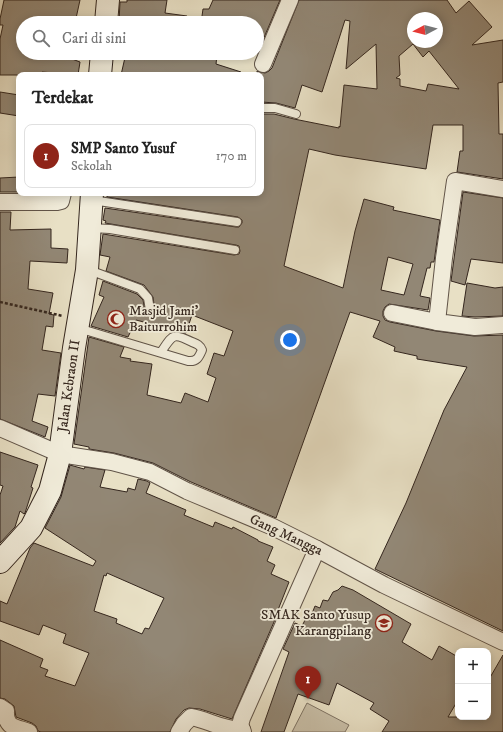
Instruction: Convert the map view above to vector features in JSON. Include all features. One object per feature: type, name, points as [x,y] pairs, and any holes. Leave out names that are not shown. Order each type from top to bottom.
[{"type":"street","points":[[107,16],[108,0]]},
{"type":"street","points":[[264,59],[290,0]]},
{"type":"street","points":[[100,72],[101,60]]},
{"type":"street","points":[[262,64],[264,60]]},
{"type":"street","points":[[437,322],[455,181],[503,188]]},
{"type":"street","points":[[0,202],[57,202],[61,201],[62,196]]},
{"type":"street","name":"Jalan Kebraon II","points":[[0,562],[31,528],[50,491],[60,454],[78,324],[88,270],[92,197]]},
{"type":"street","points":[[392,313],[437,322],[475,327],[503,325]]},
{"type":"street","name":"Gang Mangga","points":[[0,428],[60,454],[112,462],[150,472],[187,491],[274,527],[384,585],[503,642]]},
{"type":"street","points":[[242,731],[240,725],[242,718],[318,549]]},
{"type":"street","points":[[0,707],[6,711],[6,720],[10,725],[29,732]]},
{"type":"street","points":[[179,732],[191,717],[242,731]]},
{"type":"lane","points":[[264,108],[275,108],[296,114]]},
{"type":"lane","points":[[92,197],[236,222]]},
{"type":"lane","points":[[90,228],[110,229],[235,250]]},
{"type":"lane","points":[[88,270],[140,289],[148,298],[150,310]]},
{"type":"lane","points":[[78,324],[188,361],[194,362],[202,350],[200,346],[180,336],[175,336],[162,352]]},
{"type":"path","points":[[0,302],[78,324]]},
{"type":"shaded area","points":[[307,703],[349,725],[345,732],[292,732]]},
{"type":"building","points":[[4,0],[80,0],[77,16],[16,16],[16,60],[75,60],[80,62],[78,72],[16,72],[16,75],[0,75],[0,39],[3,25],[0,25]]},
{"type":"building","points":[[127,0],[167,0],[165,13],[187,16],[119,16],[120,2],[127,2]]},
{"type":"building","points":[[213,0],[280,0],[264,38],[264,16],[202,16],[203,9],[209,9]]},
{"type":"building","points":[[299,0],[447,0],[456,13],[469,1],[492,27],[472,45],[503,40],[503,82],[498,83],[499,134],[503,134],[503,179],[457,172],[460,151],[463,151],[463,125],[433,125],[426,169],[335,155],[309,149],[284,266],[343,288],[355,231],[364,199],[394,207],[393,210],[440,220],[434,262],[431,262],[430,268],[427,268],[420,296],[430,298],[428,310],[389,304],[383,311],[383,316],[385,320],[390,322],[436,331],[474,336],[503,335],[503,631],[375,569],[406,503],[444,410],[467,367],[417,359],[417,356],[394,351],[395,347],[373,337],[380,321],[350,312],[276,518],[191,482],[153,463],[114,453],[89,449],[89,447],[74,444],[89,337],[124,347],[120,357],[131,359],[130,361],[152,364],[147,395],[181,403],[185,393],[208,402],[216,378],[207,374],[214,353],[224,356],[233,331],[192,315],[186,333],[136,320],[128,337],[91,326],[104,297],[99,295],[103,281],[137,294],[143,300],[145,311],[148,315],[155,312],[153,297],[144,285],[106,271],[110,257],[100,255],[103,234],[234,255],[239,254],[240,251],[239,246],[236,245],[105,223],[106,221],[103,220],[105,208],[236,227],[239,227],[242,223],[242,220],[238,217],[107,196],[264,196],[264,114],[274,114],[339,128],[344,85],[377,89],[376,44],[346,69],[350,21],[345,20],[322,92],[302,85],[295,108],[276,103],[264,102],[265,73],[272,68]],"holes":[[[407,12],[443,12],[443,48],[416,48],[423,57],[429,51],[459,89],[428,84],[426,91],[400,86],[400,79],[396,78],[400,75],[399,56],[408,48],[407,48]],[[388,257],[413,264],[404,295],[381,290]]]},
{"type":"building","points":[[124,60],[216,60],[216,64],[241,72],[122,72]]},
{"type":"building","points":[[0,92],[16,95],[16,116],[0,113]]},
{"type":"building","points":[[16,177],[16,192],[0,192],[0,178]]},
{"type":"building","points":[[463,192],[503,198],[503,263],[471,259],[465,285],[451,281]]},
{"type":"building","points":[[0,212],[11,212],[10,230],[51,229],[51,248],[68,249],[67,263],[30,261],[28,289],[53,293],[49,314],[54,315],[53,327],[46,326],[42,350],[61,353],[55,396],[38,394],[32,421],[48,427],[45,437],[0,419]]},
{"type":"building","points":[[467,283],[495,288],[503,287],[503,316],[462,316]]},
{"type":"building","points":[[0,452],[38,465],[25,513],[24,514],[20,511],[15,527],[0,543],[0,495],[3,486],[0,485]]},
{"type":"building","points":[[70,465],[84,469],[85,467],[105,470],[100,487],[127,492],[128,488],[135,490],[138,479],[147,481],[150,483],[146,493],[186,510],[184,515],[213,527],[215,522],[232,529],[233,527],[258,541],[273,547],[267,561],[275,565],[271,574],[289,582],[277,615],[232,719],[200,709],[189,708],[184,710],[176,719],[170,732],[41,732],[38,731],[36,726],[32,723],[16,717],[14,706],[5,699],[0,698],[0,640],[43,659],[40,667],[48,670],[45,676],[75,686],[89,653],[63,643],[66,634],[43,625],[39,635],[0,621],[0,601],[7,604],[30,548],[34,543],[93,566],[96,561],[45,528],[61,497]],"holes":[[[107,573],[164,598],[149,629],[145,628],[142,634],[116,623],[117,619],[94,611],[104,575],[106,576]]]},
{"type":"building","points":[[342,586],[353,590],[411,624],[402,642],[432,660],[439,646],[455,655],[455,705],[448,717],[455,717],[455,720],[491,720],[491,676],[503,655],[503,732],[382,732],[389,721],[370,709],[374,703],[337,683],[329,705],[298,694],[284,732],[261,732],[289,652],[283,649],[295,623],[302,626],[308,614],[311,616],[315,606],[320,608],[323,600],[328,601],[333,592]]},
{"type":"place","name":"Masjid Jami' Baiturrohim","points":[[116,319]]},
{"type":"place","name":"SMAK Santo Yusup Karangpilang","points":[[384,623]]},
{"type":"place","name":"SMP Santo Yusuf","points":[[308,699]]}]
